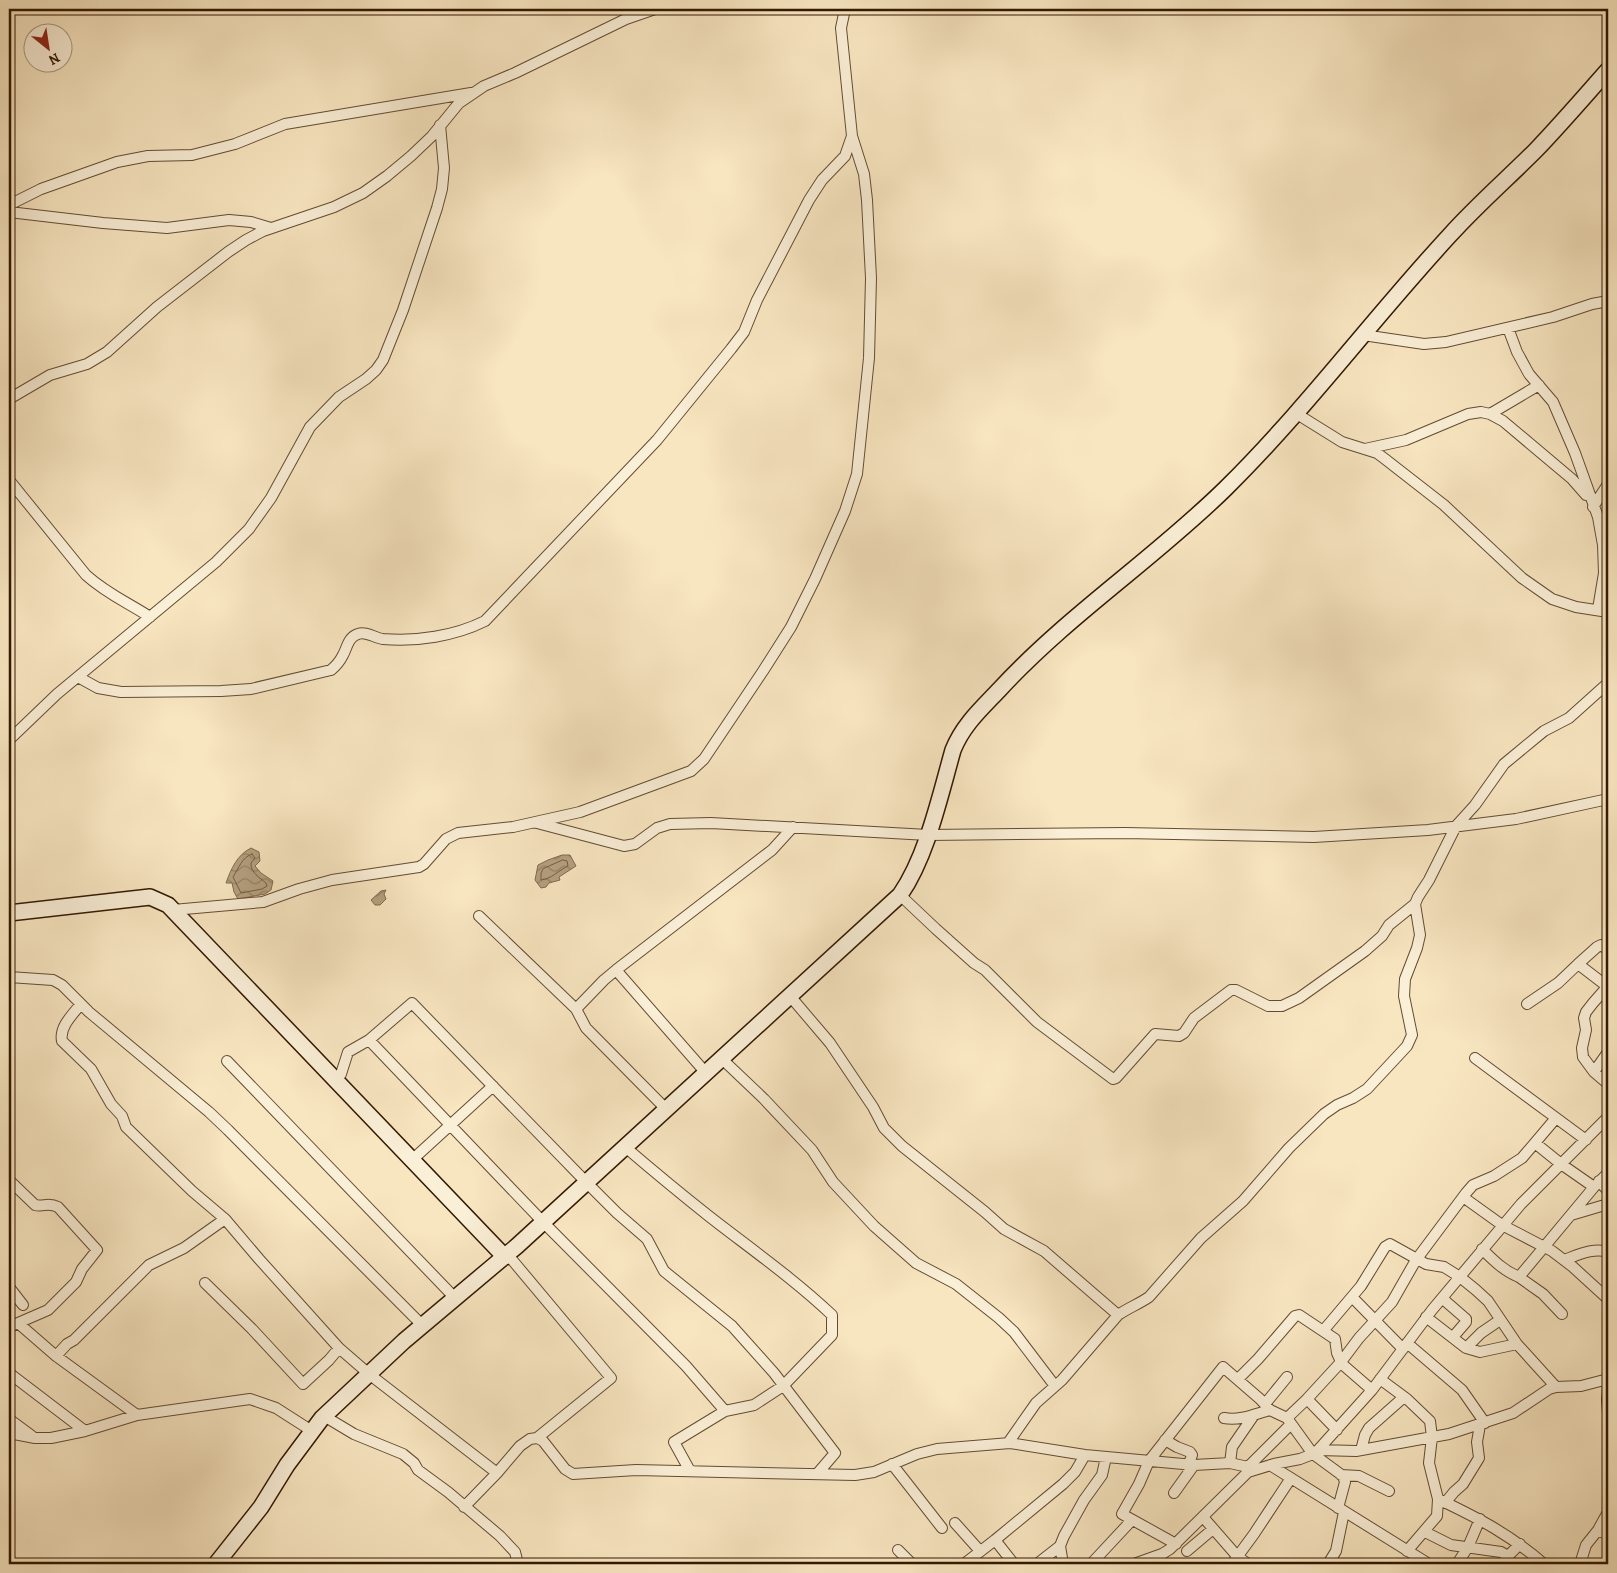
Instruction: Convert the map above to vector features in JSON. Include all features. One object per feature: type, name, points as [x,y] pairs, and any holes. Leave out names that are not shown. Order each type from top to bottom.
[{"type":"street","points":[[9,399],[50,375],[87,364],[106,352],[157,307],[228,252],[271,228],[334,206],[363,193],[411,156],[432,136],[459,104],[490,83],[515,73],[626,19],[655,9]]},
{"type":"street","points":[[173,910],[263,902],[332,880],[419,867],[451,836],[458,833],[513,827],[580,812],[691,771],[704,759],[764,671],[791,627],[815,579],[845,511],[856,474],[869,358],[871,278],[868,208],[864,174],[852,136],[841,28],[845,9]]},
{"type":"street","points":[[216,1564],[261,1507],[287,1465],[324,1416],[423,1326],[506,1256],[587,1183],[624,1146],[722,1059],[900,895],[907,884],[928,835],[953,750],[967,724],[1030,657],[1195,517],[1227,487],[1297,414],[1451,234],[1536,150],[1608,70]]},
{"type":"street","points":[[9,205],[41,189],[117,162],[148,156],[192,155],[235,144],[285,124],[474,93]]},
{"type":"street","points":[[9,740],[78,677],[216,562],[249,529],[271,498],[310,427],[339,397],[366,380],[376,370],[383,360],[403,310],[442,189],[444,168],[440,125]]},
{"type":"street","points":[[78,677],[98,688],[121,692],[221,692],[252,689],[331,670],[337,665],[343,655],[349,640],[357,634],[364,633],[383,639],[420,639],[470,628],[484,621],[657,440],[744,332],[757,300],[809,200],[822,180],[845,156],[852,136]]},
{"type":"street","points":[[9,212],[167,228],[228,220],[251,222],[271,228]]},
{"type":"street","points":[[1363,335],[1424,344],[1446,342],[1553,317],[1592,304],[1608,301]]},
{"type":"street","points":[[1508,328],[1517,352],[1529,374],[1553,402],[1593,507]]},
{"type":"street","points":[[1490,414],[1538,385]]},
{"type":"street","points":[[1297,414],[1342,442],[1363,449],[1377,453],[1424,488],[1522,578],[1552,599],[1576,607],[1603,610],[1603,545],[1598,517],[1593,507],[1583,491],[1572,479],[1503,421],[1490,414],[1481,412],[1468,414],[1406,440],[1363,449]]},
{"type":"street","points":[[9,480],[86,575],[100,588],[150,616]]},
{"type":"street","points":[[1593,507],[1608,484]]},
{"type":"street","points":[[1008,1444],[1036,1403],[1062,1380],[1118,1315],[1140,1304],[1149,1297],[1201,1238],[1243,1201],[1289,1148],[1324,1114],[1367,1089],[1407,1046],[1412,1035],[1404,996],[1405,979],[1420,935],[1415,904],[1456,826],[1475,805],[1504,764],[1544,731],[1573,714],[1608,683]]},
{"type":"street","points":[[536,822],[624,846],[635,844],[657,828],[670,824],[711,823],[928,835],[1125,833],[1314,837],[1456,826],[1516,819],[1608,799]]},
{"type":"street","points":[[576,1009],[604,980],[772,850],[793,827]]},
{"type":"street","points":[[900,895],[974,963],[985,970],[1038,1022],[1113,1079],[1116,1078],[1155,1034],[1179,1036],[1184,1033],[1194,1018],[1227,992],[1236,990],[1268,1006],[1282,1006],[1299,998],[1365,952],[1382,936],[1389,925],[1415,904]]},
{"type":"street","points":[[11,915],[150,897],[162,902],[173,910],[506,1256],[611,1378],[536,1438],[530,1439],[520,1446],[464,1507]]},
{"type":"street","points":[[479,916],[576,1009],[586,1028],[666,1109]]},
{"type":"street","points":[[1527,1004],[1558,984],[1597,947],[1600,946],[1608,950]]},
{"type":"street","points":[[1578,964],[1608,987],[1586,1012],[1584,1018],[1586,1030],[1582,1048],[1583,1057],[1594,1072],[1608,1084]]},
{"type":"street","points":[[616,970],[706,1073]]},
{"type":"street","points":[[9,976],[53,980],[66,988],[81,1004],[140,1056],[209,1112],[423,1326]]},
{"type":"street","points":[[790,996],[830,1043],[868,1100],[884,1128],[902,1146],[1004,1228],[1044,1251],[1118,1315]]},
{"type":"street","points":[[336,1080],[341,1074],[348,1052],[369,1040],[412,1003],[587,1183],[647,1239],[664,1271],[732,1326],[783,1386],[835,1453],[817,1474]]},
{"type":"street","points":[[81,1004],[63,1027],[62,1041],[91,1069],[111,1104],[122,1116],[126,1128],[224,1219],[339,1348],[497,1473]]},
{"type":"street","points":[[369,1040],[543,1222],[686,1366],[725,1411]]},
{"type":"street","points":[[1594,1072],[1608,1052]]},
{"type":"street","points":[[1475,1058],[1586,1140]]},
{"type":"street","points":[[722,1059],[764,1099],[812,1150],[833,1182],[868,1220],[916,1263],[956,1284],[1014,1332],[1055,1386]]},
{"type":"street","points":[[227,1061],[455,1298]]},
{"type":"street","points":[[412,1160],[493,1086]]},
{"type":"street","points":[[1316,1452],[1372,1390],[1426,1317],[1443,1299],[1502,1225],[1608,1117]]},
{"type":"street","points":[[1134,1564],[1162,1554],[1176,1544],[1250,1468],[1376,1320],[1400,1289],[1416,1260],[1473,1185],[1494,1176],[1522,1158],[1556,1118]]},
{"type":"street","points":[[1535,1143],[1561,1164],[1608,1190]]},
{"type":"street","points":[[624,1146],[708,1216],[772,1264],[832,1315],[832,1335],[783,1386],[754,1405],[725,1411],[674,1442],[690,1471]]},
{"type":"street","points":[[1519,1276],[1596,1184],[1608,1173]]},
{"type":"street","points":[[9,1180],[38,1206],[52,1203],[58,1207],[97,1250],[82,1269],[76,1282],[48,1310],[13,1325]]},
{"type":"street","points":[[1463,1197],[1502,1225],[1564,1260],[1608,1299]]},
{"type":"street","points":[[1571,1215],[1608,1204]]},
{"type":"street","points":[[56,1356],[149,1265],[184,1248],[224,1219]]},
{"type":"street","points":[[1324,1331],[1361,1286],[1384,1247],[1390,1244],[1416,1260],[1444,1267],[1460,1277],[1488,1301],[1517,1344],[1556,1387]]},
{"type":"street","points":[[1482,1249],[1511,1274],[1519,1276],[1543,1294],[1562,1314]]},
{"type":"street","points":[[1564,1260],[1588,1252],[1602,1250],[1608,1252]]},
{"type":"street","points":[[205,1283],[252,1329],[303,1384],[339,1348]]},
{"type":"street","points":[[9,1287],[23,1306]]},
{"type":"street","points":[[1352,1297],[1405,1346],[1462,1390],[1482,1424],[1477,1442],[1479,1458],[1463,1484],[1442,1501],[1437,1516],[1407,1551]]},
{"type":"street","points":[[1443,1299],[1466,1319],[1466,1322],[1453,1337]]},
{"type":"street","points":[[1238,1379],[1299,1315],[1335,1339],[1336,1353],[1341,1362],[1372,1390]]},
{"type":"street","points":[[1426,1317],[1466,1348],[1480,1352],[1517,1344]]},
{"type":"street","points":[[1466,1348],[1481,1333],[1500,1320]]},
{"type":"street","points":[[13,1325],[137,1416]]},
{"type":"street","points":[[1176,1544],[1125,1516],[1122,1514],[1122,1511],[1139,1484],[1149,1461],[1223,1367],[1267,1407],[1289,1421],[1316,1452],[1342,1475],[1345,1482],[1336,1550],[1328,1564]]},
{"type":"street","points":[[9,1373],[85,1431]]},
{"type":"street","points":[[1224,1418],[1231,1419],[1254,1415],[1267,1407],[1286,1377]]},
{"type":"street","points":[[1380,1379],[1404,1397],[1430,1421],[1432,1437],[1429,1463],[1442,1501],[1480,1519],[1520,1544],[1544,1564]]},
{"type":"street","points":[[536,1438],[544,1441],[565,1469],[572,1474],[636,1470],[855,1475],[874,1472],[917,1454],[937,1448],[1008,1444],[1085,1455],[1191,1464],[1230,1463],[1250,1468],[1300,1459],[1316,1452],[1361,1450],[1448,1434],[1513,1413],[1549,1389],[1581,1386],[1608,1379]]},
{"type":"street","points":[[1608,1385],[1608,1414]]},
{"type":"street","points":[[1361,1450],[1369,1428],[1404,1397]]},
{"type":"street","points":[[9,1433],[35,1438],[51,1438],[85,1431],[137,1416],[250,1399],[276,1408],[312,1431]]},
{"type":"street","points":[[1307,1399],[1337,1430]]},
{"type":"street","points":[[1230,1463],[1232,1448],[1254,1415]]},
{"type":"street","points":[[324,1416],[354,1434],[403,1454],[414,1463],[418,1470],[448,1492],[500,1536],[515,1552],[518,1564]]},
{"type":"street","points":[[9,1419],[35,1438]]},
{"type":"street","points":[[1165,1440],[1190,1452],[1192,1456],[1191,1464],[1174,1494]]},
{"type":"street","points":[[964,1564],[1075,1472],[1085,1455]]},
{"type":"street","points":[[1037,1564],[1060,1546],[1084,1500],[1102,1475],[1106,1457]]},
{"type":"street","points":[[892,1464],[942,1528]]},
{"type":"street","points":[[1270,1465],[1429,1564]]},
{"type":"street","points":[[1342,1475],[1359,1476],[1389,1491]]},
{"type":"street","points":[[1234,1560],[1254,1534],[1291,1478]]},
{"type":"street","points":[[1580,1564],[1586,1545],[1598,1530],[1608,1512]]},
{"type":"street","points":[[1202,1517],[1213,1528],[1234,1560],[1248,1564]]},
{"type":"street","points":[[1457,1564],[1468,1547],[1480,1519]]},
{"type":"street","points":[[1091,1564],[1132,1520]]},
{"type":"street","points":[[955,1523],[980,1551]]},
{"type":"street","points":[[1187,1551],[1213,1528]]},
{"type":"street","points":[[1598,1530],[1608,1535]]},
{"type":"street","points":[[1425,1532],[1451,1545],[1501,1552],[1506,1560],[1520,1544]]},
{"type":"street","points":[[995,1540],[1014,1564]]},
{"type":"street","points":[[1060,1546],[1063,1564]]},
{"type":"street","points":[[898,1550],[912,1564]]},
{"type":"water","points":[[251,848],[259,852],[260,861],[255,866],[261,873],[273,881],[271,890],[265,894],[238,899],[232,883],[226,883],[238,858]]},
{"type":"water","points":[[562,855],[570,855],[576,866],[559,877],[560,880],[549,883],[546,887],[541,888],[535,880],[538,865]]},
{"type":"water","points":[[386,890],[384,894],[386,899],[380,905],[375,905],[371,900],[381,891]]}]
